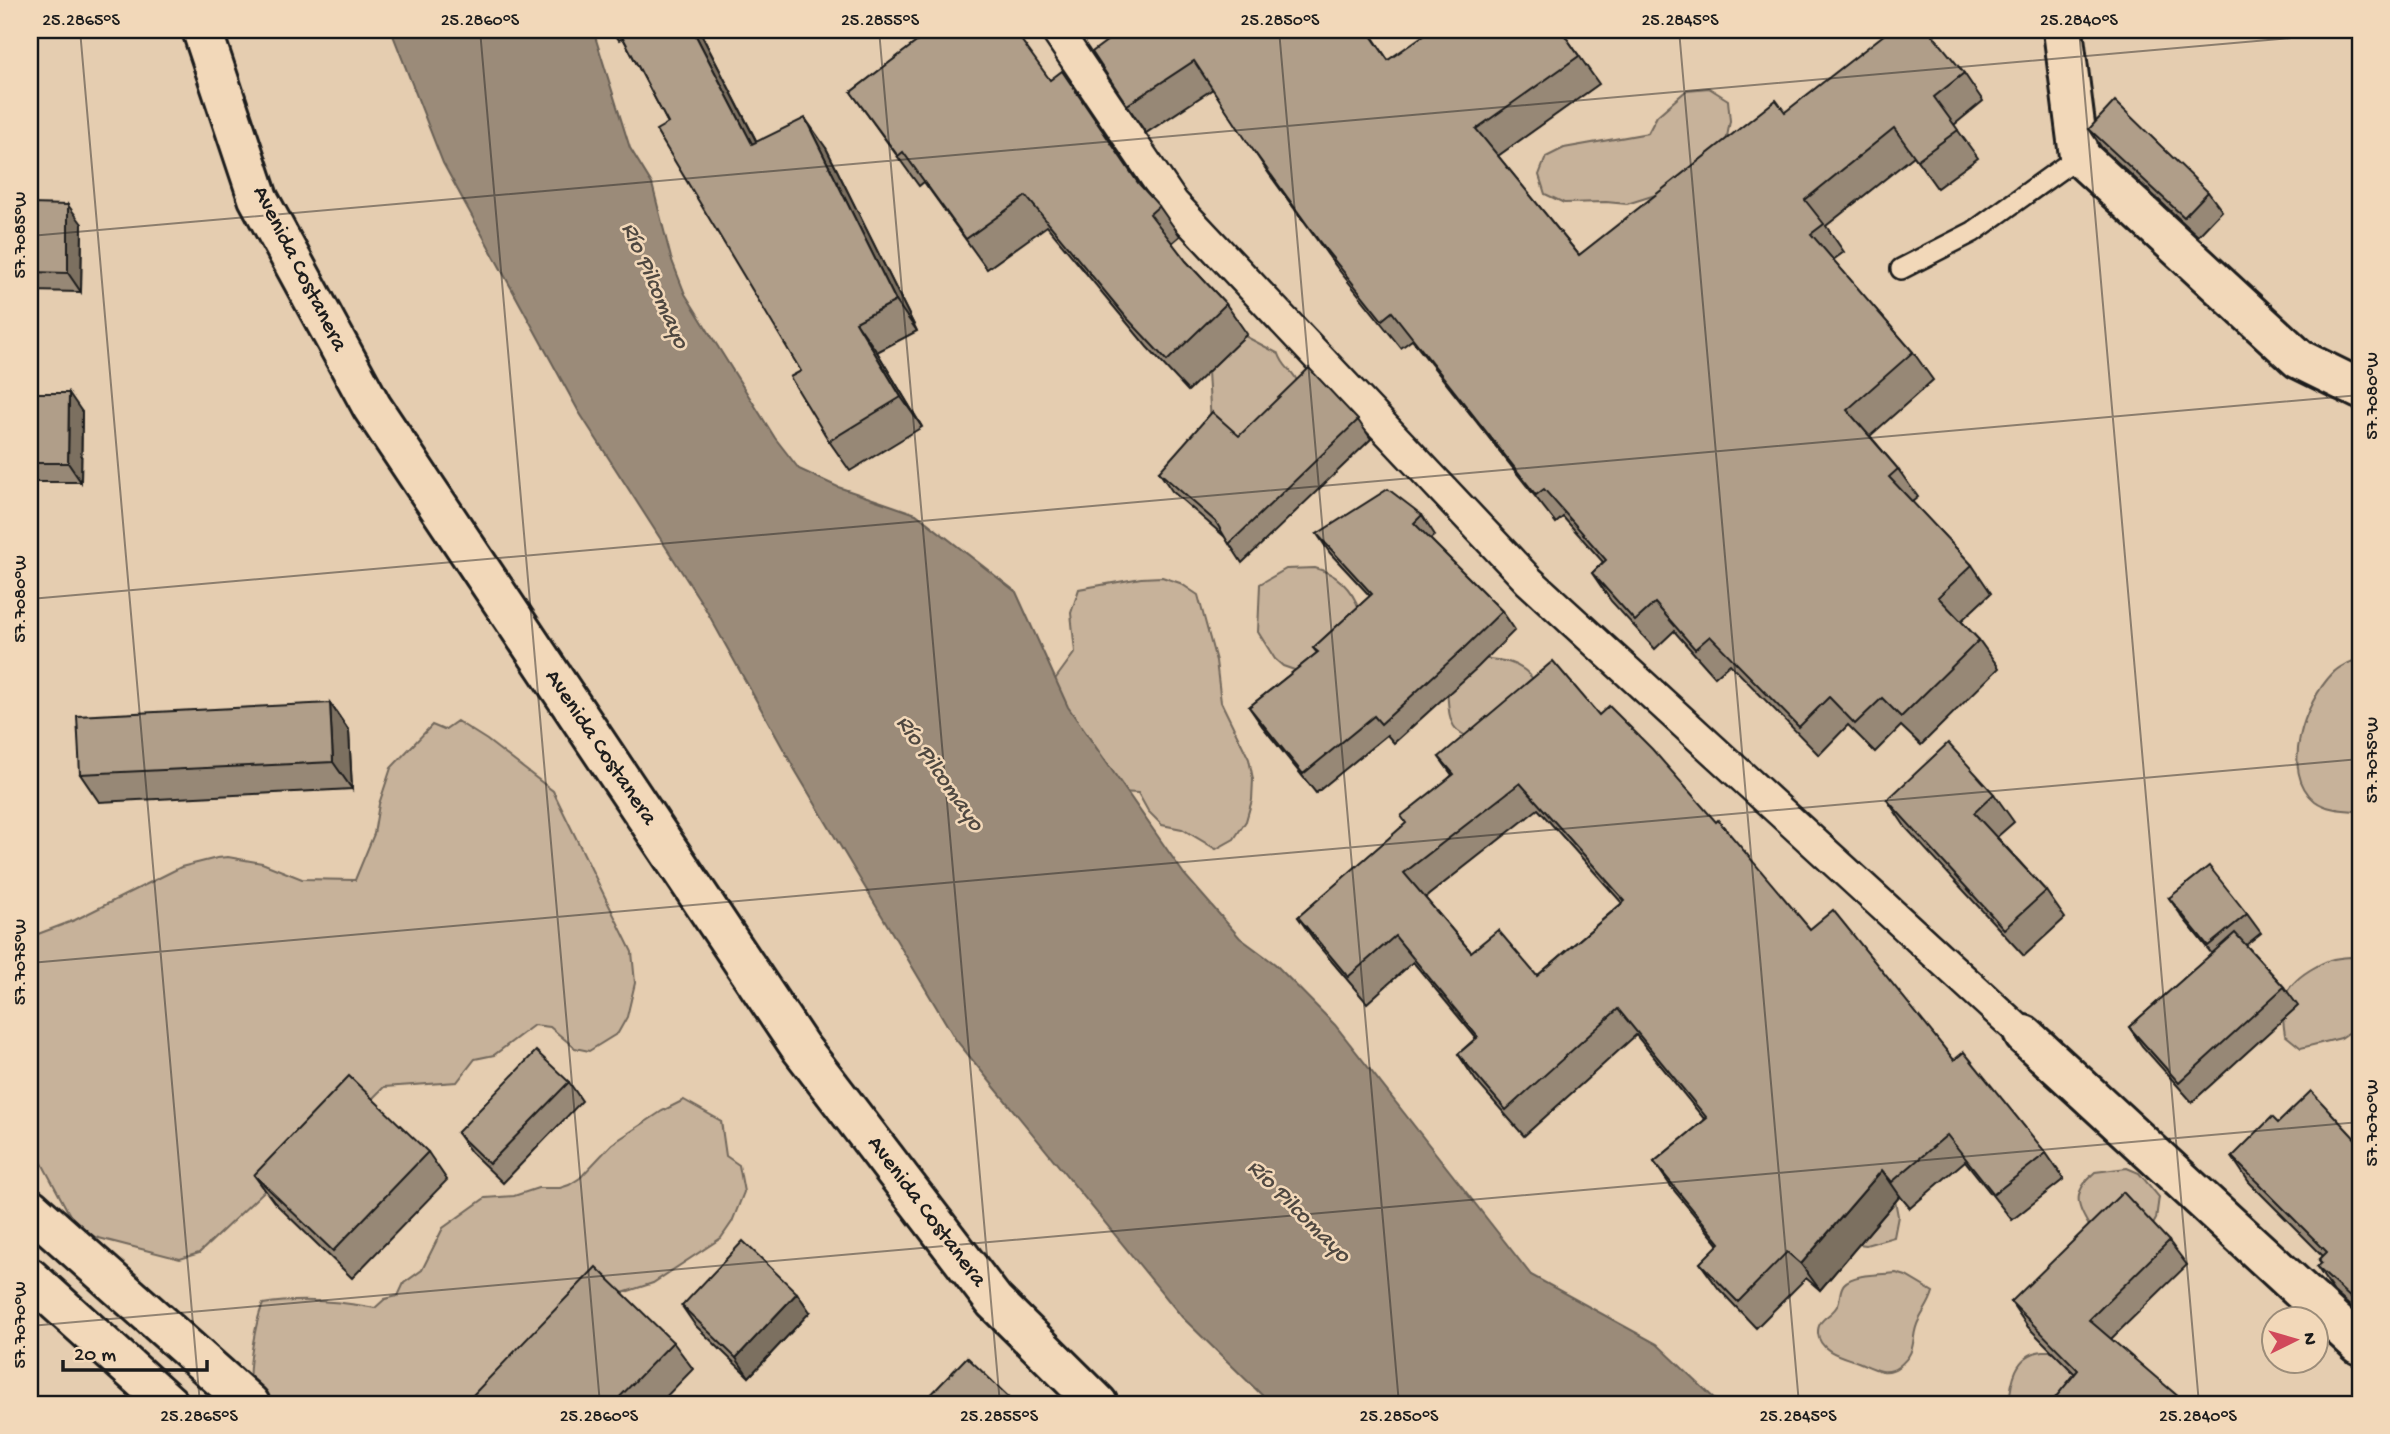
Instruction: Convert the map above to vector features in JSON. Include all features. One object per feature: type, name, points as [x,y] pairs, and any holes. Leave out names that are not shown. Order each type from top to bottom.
[{"type":"street","name":"Avenida Costanera","points":[[202,30],[258,198],[372,407],[800,1047],[994,1301],[1098,1404]]},
{"type":"street","points":[[1056,30],[1174,203],[1529,581],[2360,1345]]},
{"type":"street","points":[[2063,30],[2078,156],[2298,359],[2360,389]]},
{"type":"street","points":[[30,1208],[250,1404]]},
{"type":"street","points":[[30,1278],[170,1404]]},
{"type":"lane","points":[[1901,269],[1973,232],[2078,156]]},
{"type":"shaded area","points":[[1709,88],[1728,100],[1730,121],[1724,153],[1668,191],[1627,204],[1564,203],[1545,194],[1539,175],[1546,157],[1564,148],[1648,133],[1657,116],[1687,90]]},
{"type":"shaded area","points":[[1243,335],[1279,354],[1298,384],[1296,414],[1284,453],[1211,425],[1207,353]]},
{"type":"shaded area","points":[[1315,568],[1337,578],[1353,596],[1360,611],[1303,673],[1283,666],[1275,659],[1258,632],[1260,584],[1286,569]]},
{"type":"shaded area","points":[[1162,577],[1180,583],[1198,595],[1216,661],[1221,702],[1249,759],[1253,779],[1252,800],[1246,821],[1234,839],[1216,849],[1182,829],[1162,825],[1148,811],[1138,793],[1119,792],[1051,685],[1075,652],[1071,613],[1079,589]]},
{"type":"shaded area","points":[[1475,658],[1514,664],[1533,679],[1481,742],[1462,734],[1453,724],[1447,690]]},
{"type":"shaded area","points":[[2360,659],[2360,817],[2357,811],[2330,808],[2315,801],[2304,788],[2297,755],[2305,719],[2322,686],[2338,669]]},
{"type":"shaded area","points":[[457,721],[487,740],[553,791],[632,952],[635,983],[627,1017],[618,1033],[589,1051],[575,1048],[550,1027],[534,1025],[494,1055],[475,1059],[457,1082],[384,1087],[368,1103],[317,1141],[199,1253],[180,1259],[95,1237],[72,1219],[30,1141],[30,937],[75,920],[181,867],[217,858],[228,857],[262,863],[302,879],[355,880],[374,834],[379,804],[391,768],[432,725],[444,730]]},
{"type":"shaded area","points":[[2351,957],[2360,971],[2360,1025],[2341,1038],[2301,1048],[2285,1035],[2283,1006],[2288,990],[2300,977],[2321,964]]},
{"type":"shaded area","points":[[684,1100],[721,1121],[726,1156],[739,1165],[744,1192],[732,1222],[721,1238],[653,1283],[616,1295],[514,1404],[259,1404],[252,1391],[250,1371],[255,1333],[263,1304],[319,1301],[375,1308],[385,1299],[398,1296],[404,1283],[422,1270],[443,1228],[485,1198],[514,1196],[538,1188],[560,1188],[569,1185],[580,1178],[612,1144]]},
{"type":"shaded area","points":[[2127,1168],[2139,1173],[2159,1197],[2156,1219],[2149,1232],[2095,1236],[2081,1210],[2081,1188],[2095,1172]]},
{"type":"shaded area","points":[[1894,1195],[1898,1216],[1894,1237],[1866,1245],[1835,1241]]},
{"type":"shaded area","points":[[1896,1273],[1933,1292],[1916,1326],[1912,1349],[1905,1361],[1893,1370],[1883,1371],[1839,1356],[1827,1349],[1819,1339],[1818,1328],[1836,1308],[1844,1284],[1861,1276]]},
{"type":"shaded area","points":[[2068,1351],[2078,1356],[2076,1404],[2009,1404],[2013,1378],[2020,1363],[2033,1353]]},
{"type":"water","name":"Río Pilcomayo","points":[[391,30],[593,30],[630,148],[652,184],[671,258],[685,294],[775,438],[799,469],[838,487],[916,514],[1016,592],[1068,707],[1184,874],[1240,938],[1275,964],[1335,1025],[1531,1275],[1657,1344],[1720,1404],[1271,1404],[1182,1317],[956,1040],[795,770],[705,608],[579,412],[443,163]]},
{"type":"building","points":[[619,30],[693,30],[752,144],[805,118],[896,301],[856,322],[901,397],[829,441],[790,377],[801,371],[656,130],[668,123]]},
{"type":"building","points":[[920,30],[1014,30],[1050,80],[1062,71],[1138,183],[1159,206],[1150,214],[1186,261],[1226,304],[1167,361],[1126,317],[1026,196],[966,239],[903,152],[898,156],[851,92],[923,37]]},
{"type":"building","points":[[1113,30],[1367,30],[1388,60],[1431,30],[1561,30],[1579,56],[1476,129],[1579,255],[1776,100],[1785,112],[1890,30],[1929,30],[1964,73],[1934,97],[1958,130],[1917,160],[1894,128],[1805,200],[1824,224],[1811,234],[1913,352],[1847,410],[1898,469],[1889,477],[1972,565],[1938,597],[1979,640],[1901,717],[1882,698],[1855,724],[1829,697],[1799,727],[1710,636],[1695,649],[1655,603],[1635,621],[1592,573],[1606,560],[1544,489],[1536,495],[1392,312],[1382,320],[1319,241],[1248,143],[1194,61],[1127,105],[1092,52],[1116,34]]},
{"type":"building","points":[[2115,101],[2208,192],[2184,217],[2089,129]]},
{"type":"building","points":[[30,204],[68,205],[68,273],[30,272]]},
{"type":"building","points":[[1309,368],[1358,420],[1229,544],[1216,522],[1159,472],[1212,412],[1239,436]]},
{"type":"building","points":[[30,393],[69,393],[68,463],[30,463]]},
{"type":"building","points":[[1388,489],[1422,515],[1414,523],[1502,611],[1381,724],[1374,716],[1303,774],[1249,707],[1318,652],[1313,648],[1372,594],[1317,534]]},
{"type":"building","points":[[1553,661],[1599,715],[1609,706],[1652,749],[1716,822],[1718,820],[1810,929],[1833,910],[1954,1060],[1964,1052],[2046,1153],[1994,1194],[1947,1135],[1892,1182],[1882,1170],[1801,1264],[1787,1252],[1738,1302],[1700,1263],[1720,1243],[1654,1162],[1707,1118],[1618,1009],[1506,1110],[1458,1054],[1478,1037],[1395,936],[1348,977],[1298,917],[1406,823],[1401,816],[1454,774],[1439,757]],"holes":[[[1520,783],[1625,901],[1537,976],[1498,930],[1471,952],[1404,873]]]},
{"type":"building","points":[[330,703],[333,762],[80,774],[77,716]]},
{"type":"building","points":[[1948,743],[1994,794],[1974,813],[2046,891],[2004,929],[1887,800]]},
{"type":"building","points":[[2209,866],[2247,914],[2208,946],[2169,898]]},
{"type":"building","points":[[2235,933],[2284,987],[2179,1083],[2129,1027]]},
{"type":"building","points":[[536,1051],[569,1082],[489,1164],[457,1133]]},
{"type":"building","points":[[349,1076],[428,1152],[333,1251],[254,1175]]},
{"type":"building","points":[[2311,1091],[2360,1144],[2360,1300],[2356,1296],[2353,1300],[2317,1267],[2322,1263],[2319,1260],[2327,1252],[2232,1157],[2272,1117],[2278,1123]]},
{"type":"building","points":[[2123,1192],[2169,1241],[2089,1320],[2187,1404],[2050,1404],[2078,1370],[2011,1302]]},
{"type":"building","points":[[743,1241],[797,1293],[736,1358],[682,1306]]},
{"type":"building","points":[[596,1267],[673,1342],[613,1404],[480,1404],[472,1396]]},
{"type":"building","points":[[967,1357],[1016,1404],[922,1404]]},
{"type":"building","points":[[2339,1394],[2352,1404],[2330,1404]]}]
